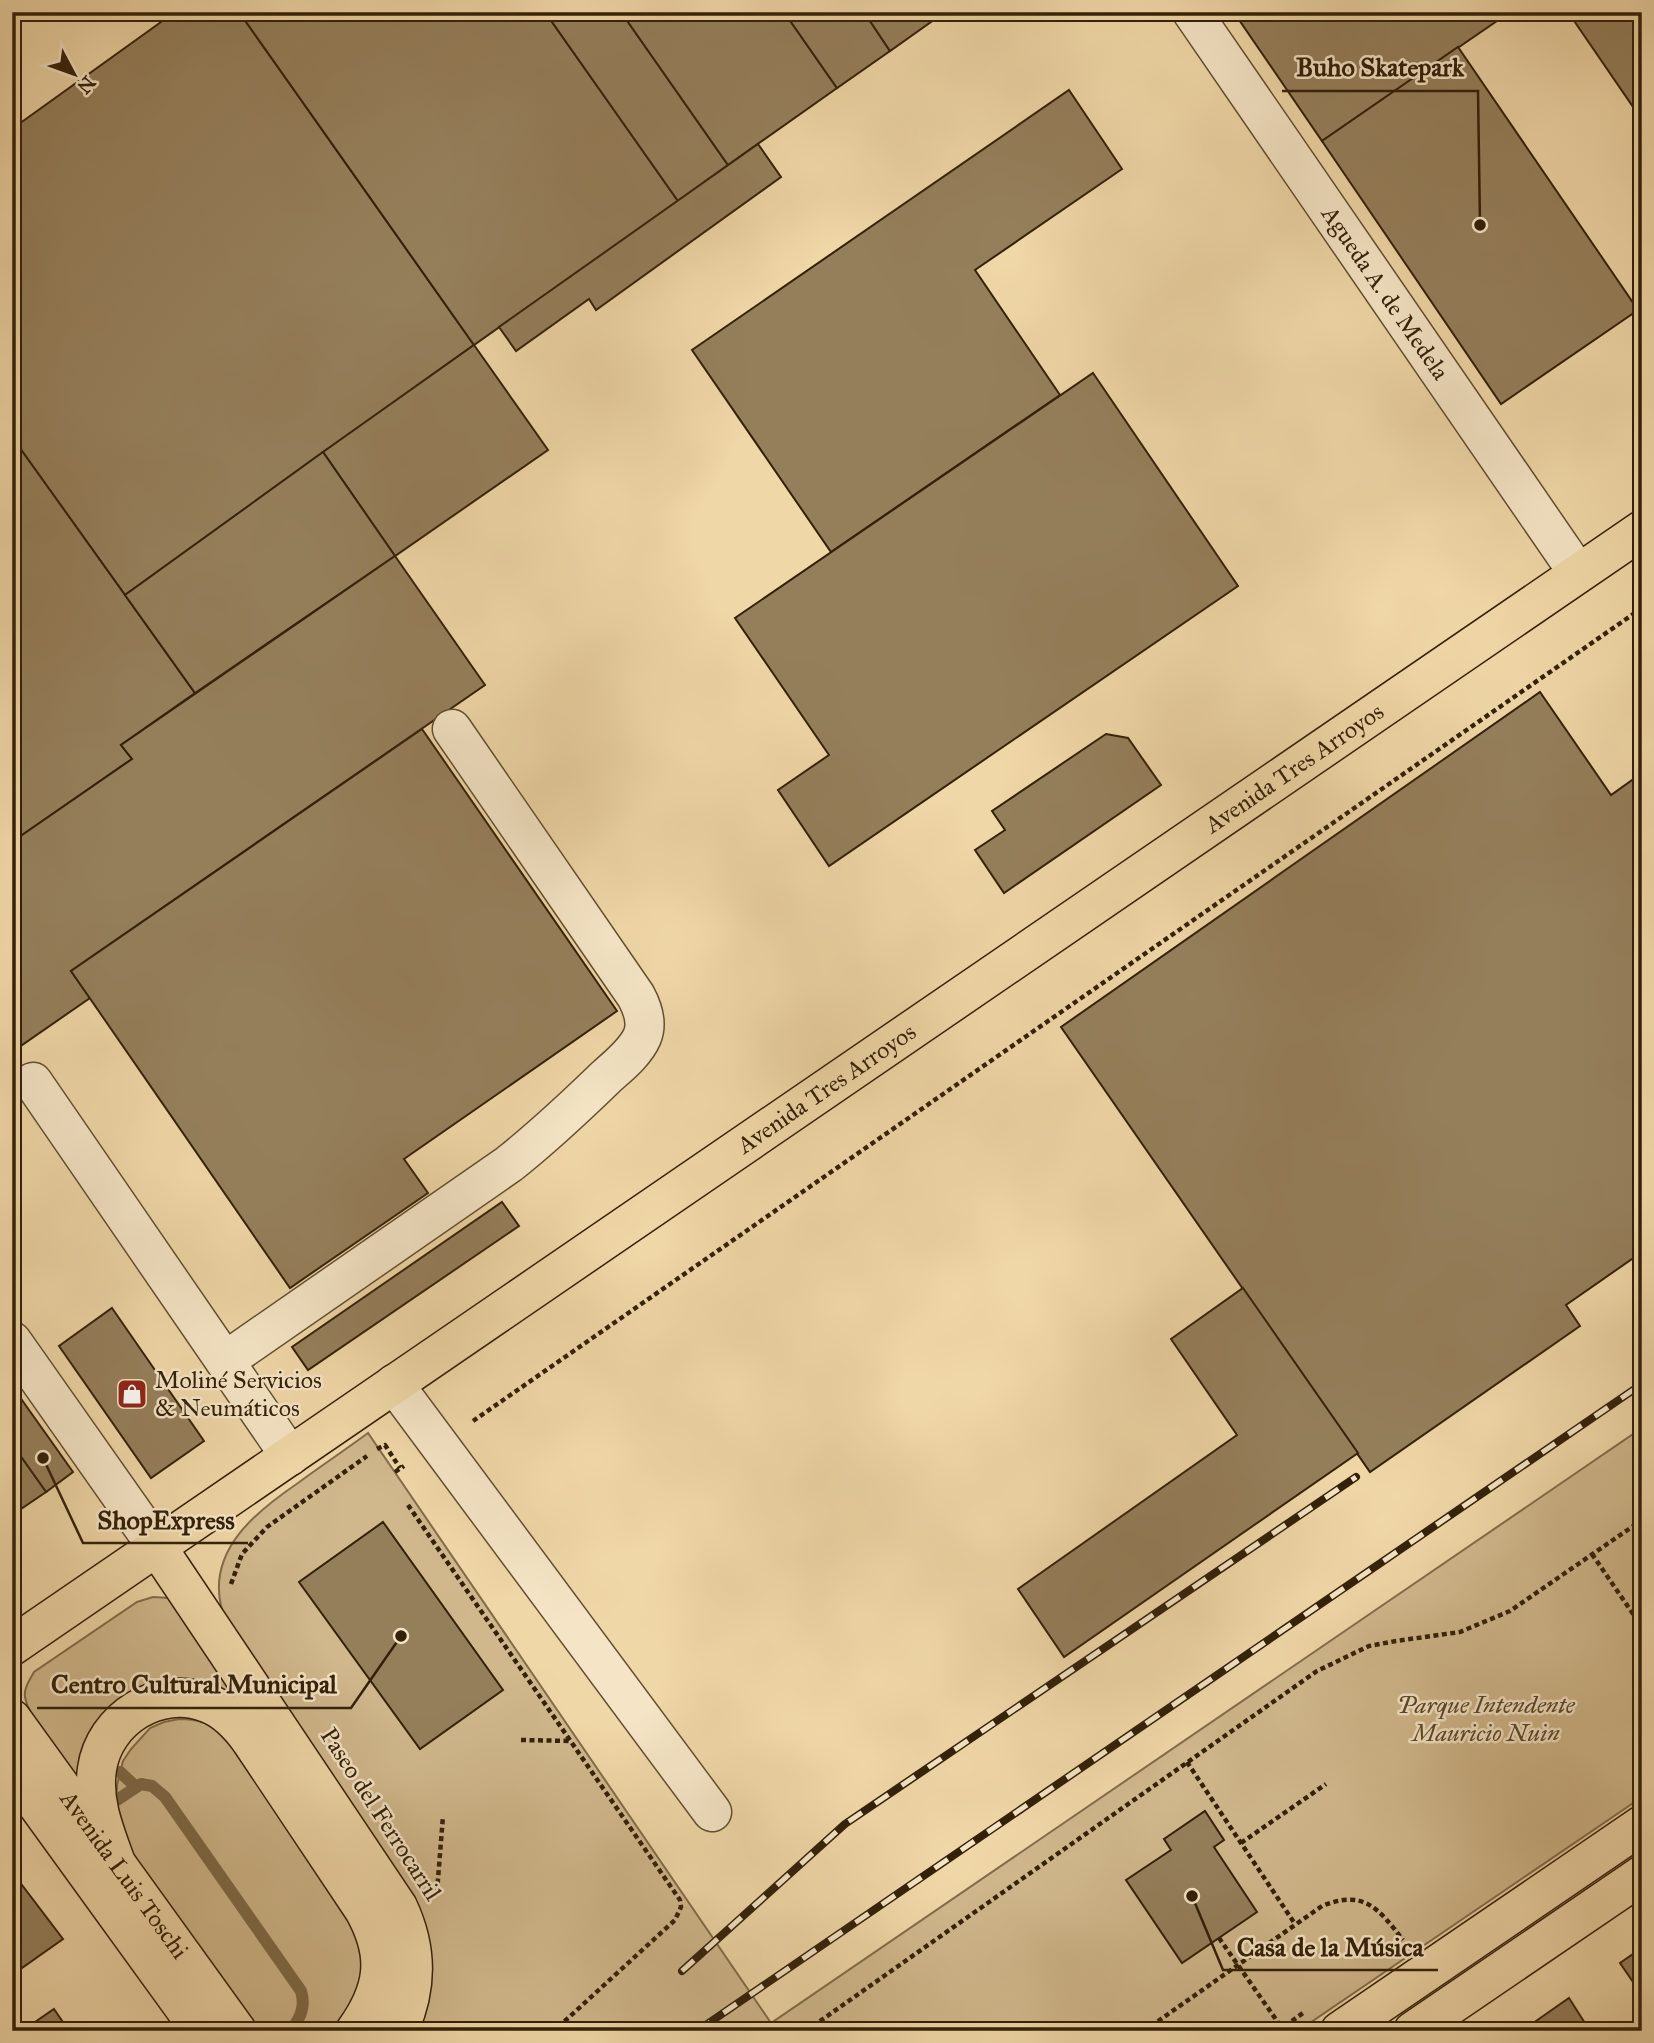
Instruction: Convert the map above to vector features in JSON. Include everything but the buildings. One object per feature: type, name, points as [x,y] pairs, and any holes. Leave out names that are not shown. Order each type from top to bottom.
[{"type":"main road","name":"Avenida Tres Arroyos","points":[[12,1646],[1642,530]]},
{"type":"main road","points":[[157,1547],[398,1907],[410,1934],[414,1963],[407,2009],[397,2031]]},
{"type":"main road","points":[[116,1863],[97,1803],[97,1770],[107,1739],[117,1725],[130,1714],[159,1701],[190,1698],[220,1709],[251,1741],[364,1910],[376,1933],[381,1957],[378,1983],[370,2008],[355,2031]]},
{"type":"main road","name":"Avenida Luis Toschi","points":[[12,1719],[237,2031]]},
{"type":"main road","name":"Avenida Luis Toschi","points":[[12,1770],[201,2031]]},
{"type":"main road","points":[[1340,2031],[1642,1825]]},
{"type":"main road","points":[[1413,2031],[1642,1875]]},
{"type":"street","name":"Agueda A. de Medela","points":[[1192,12],[1578,573]]},
{"type":"street","points":[[225,1361],[536,1143],[628,1056],[642,1037],[644,1016],[636,996],[452,729]]},
{"type":"street","points":[[33,1082],[290,1456]]},
{"type":"street","points":[[12,1341],[157,1547]]},
{"type":"street","points":[[394,1384],[712,1812]]},
{"type":"path","points":[[395,1472],[1642,608]]},
{"type":"path","points":[[230,1587],[242,1554],[267,1527],[378,1448],[385,1444],[400,1468]]},
{"type":"path","points":[[408,1505],[680,1900],[681,1907],[675,1920],[554,2031]]},
{"type":"path","points":[[806,2031],[1317,1671],[1369,1646],[1460,1632],[1510,1611],[1642,1520]]},
{"type":"path","points":[[1592,1554],[1642,1628]]},
{"type":"path","points":[[521,1740],[571,1741]]},
{"type":"path","points":[[1187,1762],[1295,1924]]},
{"type":"path","points":[[1241,1843],[1326,1784]]},
{"type":"path","points":[[436,1904],[443,1816]]},
{"type":"path","points":[[1144,2031],[1295,1924],[1335,1900],[1363,1901],[1383,1916],[1405,1943]]},
{"type":"path","points":[[1219,1938],[1282,2028]]},
{"type":"green space","name":"Parque Intendente Mauricio Nuin","points":[[1642,1428],[1642,1797],[1298,2031],[415,2031],[221,1606],[219,1585],[222,1567],[239,1534],[252,1519],[282,1494],[368,1433],[771,2023]]},
{"type":"green space","points":[[153,1597],[169,1598],[243,1702],[219,1687],[188,1680],[75,1775],[44,1734],[30,1710],[25,1692],[27,1684],[34,1672],[137,1602]]},
{"type":"green space","points":[[179,1719],[203,1722],[224,1733],[358,1935],[365,1982],[337,2031],[259,2031],[129,1848],[116,1811],[117,1785],[123,1761],[150,1728]]},
{"type":"waterway","points":[[120,1772],[135,1786]]},
{"type":"waterway","points":[[117,1800],[141,1784],[152,1786],[165,1797],[301,1991],[301,2012],[291,2031]]},
{"type":"railway","points":[[697,2031],[1642,1384]]},
{"type":"railway","points":[[682,1971],[845,1824],[1356,1477]]},
{"type":"place","name":"Buho Skatepark","points":[[1480,225]]},
{"type":"place","name":"Moliné Servicios & Neumáticos","points":[[132,1394]]},
{"type":"place","name":"ShopExpress","points":[[43,1458]]},
{"type":"place","name":"Centro Cultural Municipal","points":[[401,1636]]},
{"type":"place","name":"Casa de la Música","points":[[1192,1896]]}]
